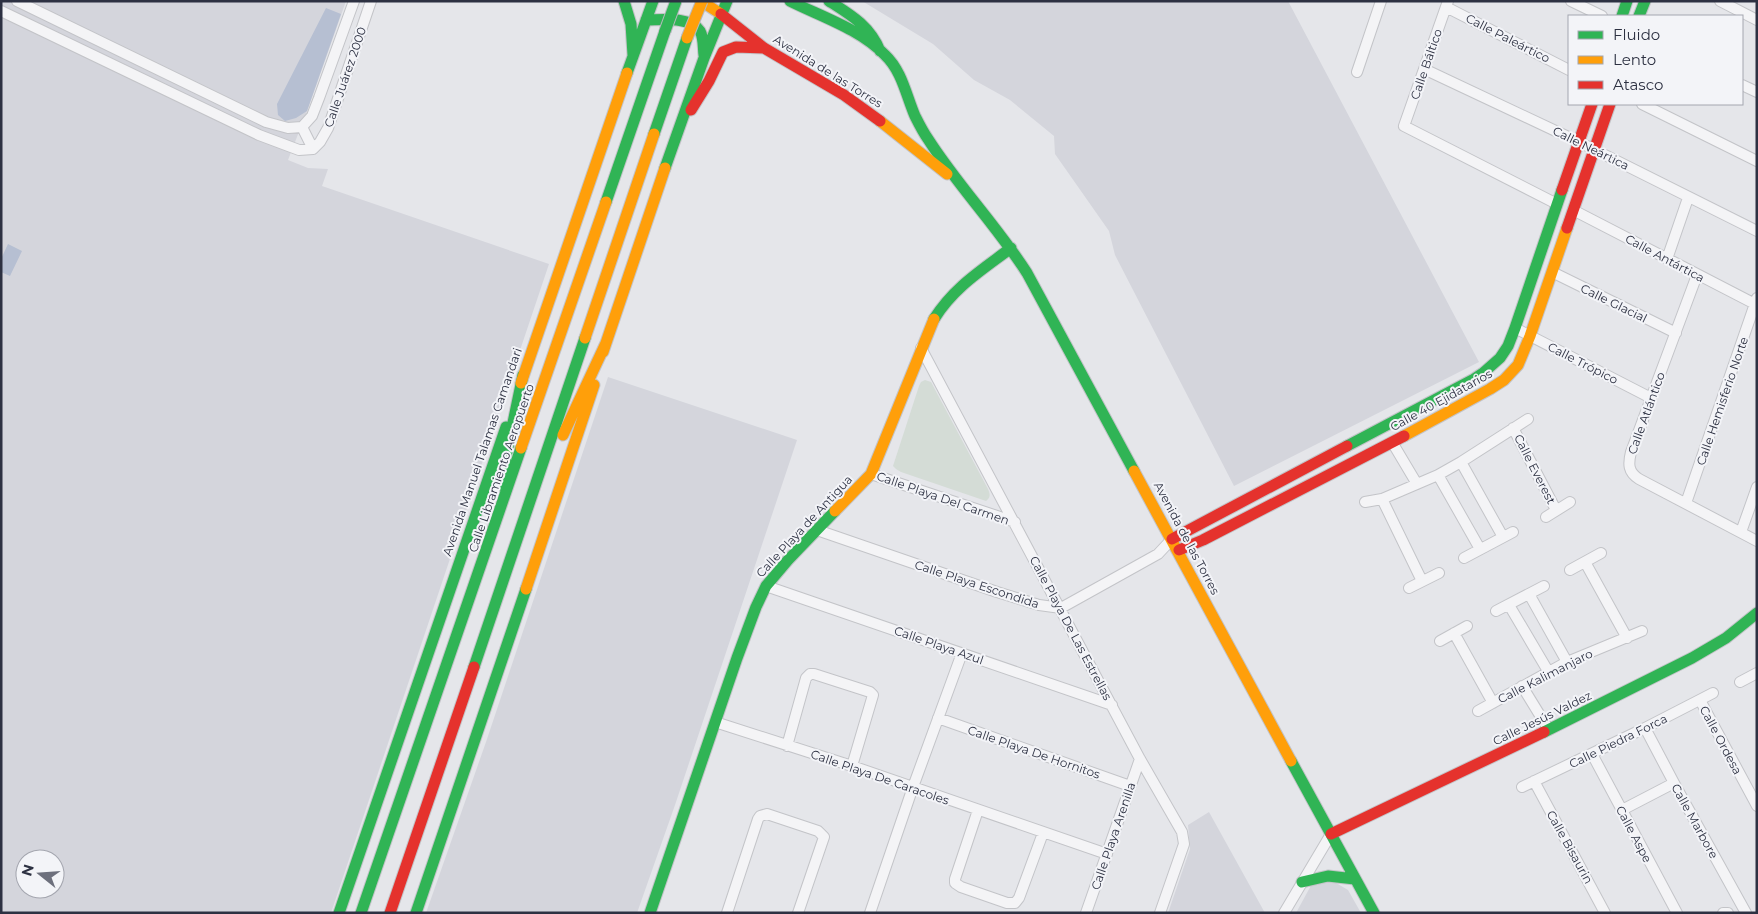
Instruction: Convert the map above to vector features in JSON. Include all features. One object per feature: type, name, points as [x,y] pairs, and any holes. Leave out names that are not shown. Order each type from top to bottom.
[{"type":"main road","points":[[624,1],[631,24],[633,55]]},
{"type":"main road","name":"Avenida Manuel Talamas Camandari","points":[[339,913],[653,1]]},
{"type":"main road","name":"Calle Libramiento Aeropuerto","points":[[361,913],[676,1]]},
{"type":"main road","points":[[390,913],[702,1]]},
{"type":"main road","name":"Avenida de las Torres","points":[[702,1],[764,48],[844,95],[962,186]]},
{"type":"main road","points":[[416,913],[678,130],[727,1]]},
{"type":"main road","name":"Avenida de las Torres","points":[[790,1],[857,35],[880,51],[891,62],[922,131],[962,186],[1012,248],[1179,550],[1374,913]]},
{"type":"main road","points":[[829,1],[863,24],[875,36],[880,51]]},
{"type":"main road","points":[[1622,15],[1627,1]]},
{"type":"main road","points":[[1640,15],[1644,1]]},
{"type":"main road","points":[[646,20],[674,21],[695,26],[701,33],[704,58]]},
{"type":"main road","points":[[678,130],[709,81],[723,52],[736,47],[764,48]]},
{"type":"main road","name":"Calle 40 Ejidatarios","points":[[1172,539],[1474,379],[1500,359],[1516,328],[1592,105]]},
{"type":"main road","name":"Calle 40 Ejidatarios","points":[[1179,550],[1203,540],[1392,442],[1504,380],[1518,365],[1530,336],[1610,105]]},
{"type":"main road","name":"Calle Playa de Antigua","points":[[650,913],[737,658],[766,586],[788,560],[871,474],[931,324],[952,295],[976,274],[1012,248]]},
{"type":"main road","points":[[524,520],[606,343]]},
{"type":"main road","points":[[497,522],[500,481],[524,375]]},
{"type":"main road","name":"Calle Jesús Valdez","points":[[1331,834],[1548,730],[1697,655],[1734,633],[1757,614]]},
{"type":"main road","points":[[403,913],[422,820]]},
{"type":"main road","points":[[1302,882],[1323,875],[1333,874],[1355,878]]},
{"type":"street","points":[[1,11],[260,136],[299,150],[313,149],[302,127],[288,128],[266,122],[17,1]]},
{"type":"street","name":"Calle Juárez 2000","points":[[302,127],[312,116],[354,1]]},
{"type":"street","name":"Calle Juárez 2000","points":[[313,149],[320,142],[328,128],[371,1]]},
{"type":"street","points":[[1357,72],[1381,1]]},
{"type":"street","points":[[1571,1],[1600,15]]},
{"type":"street","points":[[1720,1],[1757,20]]},
{"type":"street","name":"Calle Báltico","points":[[1447,4],[1404,126],[1557,204]]},
{"type":"street","name":"Calle Paleártico","points":[[1447,4],[1568,69]]},
{"type":"street","name":"Calle Neártica","points":[[1424,69],[1594,149],[1688,198],[1757,231]]},
{"type":"street","points":[[1743,85],[1757,92]]},
{"type":"street","points":[[1644,105],[1757,161]]},
{"type":"street","points":[[1667,259],[1688,198]]},
{"type":"street","name":"Calle Antártica","points":[[1574,210],[1697,275],[1756,303]]},
{"type":"street","name":"Calle Glacial","points":[[1552,272],[1676,333]]},
{"type":"street","name":"Calle Atlántico","points":[[1697,275],[1650,398],[1631,452],[1629,468],[1631,473],[1639,479],[1757,541]]},
{"type":"street","name":"Calle Hemisferio Norte","points":[[1686,503],[1756,303]]},
{"type":"street","name":"Calle Trópico","points":[[1516,328],[1650,398]]},
{"type":"street","name":"Calle Playa De Las Estrellas","points":[[921,348],[1140,758],[1184,836],[1183,847],[1160,913]]},
{"type":"street","points":[[1365,502],[1382,499],[1438,475],[1528,419]]},
{"type":"street","name":"Calle Everest","points":[[1513,428],[1556,510]]},
{"type":"street","points":[[1392,442],[1417,484]]},
{"type":"street","points":[[1461,462],[1503,537]]},
{"type":"street","name":"Calle Playa Del Carmen","points":[[871,474],[1014,522]]},
{"type":"street","points":[[1438,475],[1480,549]]},
{"type":"street","points":[[1741,532],[1757,487]]},
{"type":"street","points":[[1382,499],[1422,580]]},
{"type":"street","points":[[1546,517],[1570,502]]},
{"type":"street","name":"Calle Playa Escondida","points":[[817,530],[997,592],[1040,605],[1061,608]]},
{"type":"street","points":[[1464,558],[1514,532]]},
{"type":"street","points":[[1061,608],[1158,554],[1172,539]]},
{"type":"street","points":[[1158,554],[1179,550]]},
{"type":"street","points":[[1570,570],[1601,554]]},
{"type":"street","points":[[1585,562],[1627,638]]},
{"type":"street","points":[[1409,588],[1439,573]]},
{"type":"street","name":"Calle Playa Azul","points":[[766,586],[1112,704]]},
{"type":"street","points":[[1496,611],[1544,586]]},
{"type":"street","points":[[1529,594],[1567,662]]},
{"type":"street","points":[[1510,605],[1548,671]]},
{"type":"street","points":[[1440,641],[1466,626]]},
{"type":"street","name":"Calle Kalimanjaro","points":[[1478,711],[1548,671],[1642,631]]},
{"type":"street","points":[[1454,633],[1492,702]]},
{"type":"street","points":[[870,913],[962,653]]},
{"type":"street","points":[[1740,682],[1757,673]]},
{"type":"street","points":[[787,746],[806,678],[810,674],[814,674],[870,692],[873,695],[852,766]]},
{"type":"street","points":[[1522,686],[1548,730]]},
{"type":"street","name":"Calle Piedra Forca","points":[[1522,786],[1646,728],[1713,693]]},
{"type":"street","name":"Calle Ordesa","points":[[1700,700],[1757,806]]},
{"type":"street","name":"Calle Playa De Hornitos","points":[[938,718],[1130,786]]},
{"type":"street","name":"Calle Playa De Caracoles","points":[[715,722],[852,766],[1107,854]]},
{"type":"street","name":"Calle Marbore","points":[[1646,728],[1674,783],[1746,913]]},
{"type":"street","name":"Calle Aspe","points":[[1592,754],[1677,913]]},
{"type":"street","name":"Calle Playa Arenilla","points":[[1086,913],[1140,758]]},
{"type":"street","name":"Calle Bisaurin","points":[[1534,781],[1605,913]]},
{"type":"street","points":[[1622,810],[1674,783]]},
{"type":"street","points":[[978,810],[956,874],[955,883],[961,887],[1007,903],[1015,903],[1019,898],[1043,833]]},
{"type":"street","points":[[727,913],[758,819],[760,816],[767,814],[818,832],[824,837],[798,913]]},
{"type":"street","points":[[1284,913],[1331,834]]},
{"type":"street","points":[[1723,913],[1728,913]]},
{"type":"shaded area","points":[[1,1],[346,1],[288,160],[308,168],[328,169],[322,186],[549,264],[331,913],[1,913]]},
{"type":"shaded area","points":[[862,1],[1288,1],[1479,362],[1234,486],[1115,255],[1109,231],[1055,154],[1054,136],[1010,100],[974,80],[933,44]]},
{"type":"shaded area","points":[[608,377],[797,440],[675,805],[637,913],[426,913],[486,742]]},
{"type":"shaded area","points":[[925,380],[931,382],[988,489],[990,495],[986,501],[901,472],[893,466],[919,386]]},
{"type":"shaded area","points":[[1209,812],[1265,913],[1168,913],[1190,849],[1188,825]]},
{"type":"shaded area","points":[[1326,877],[1348,890],[1361,913],[1296,913],[1314,880]]},
{"type":"water","points":[[326,8],[341,14],[307,111],[296,118],[285,121],[278,115],[277,104]]},
{"type":"water","points":[[8,244],[22,251],[10,276],[1,272],[1,259]]},
{"type":"traffic: fast","points":[[624,1],[631,24],[633,55]]},
{"type":"traffic: fast","points":[[627,73],[653,1]]},
{"type":"traffic: fast","points":[[665,31],[676,1]]},
{"type":"traffic: fast","points":[[665,168],[704,58],[727,1]]},
{"type":"traffic: fast","points":[[790,1],[840,24],[864,38],[891,61],[900,76],[915,116],[926,136],[1027,273],[1134,471]]},
{"type":"traffic: fast","points":[[829,1],[859,22],[871,35],[880,51]]},
{"type":"traffic: fast","points":[[1622,15],[1627,1]]},
{"type":"traffic: fast","points":[[1639,15],[1645,1]]},
{"type":"traffic: fast","points":[[646,20],[675,20],[695,26],[700,31],[702,37],[704,55]]},
{"type":"traffic: fast","points":[[606,202],[665,31]]},
{"type":"traffic: fast","points":[[654,134],[687,38]]},
{"type":"traffic: fast","points":[[1347,446],[1474,379],[1500,358],[1508,346],[1515,328],[1562,190]]},
{"type":"traffic: fast","points":[[934,319],[950,297],[1011,248]]},
{"type":"traffic: fast","points":[[474,667],[585,338]]},
{"type":"traffic: fast","points":[[500,485],[523,375]]},
{"type":"traffic: fast","points":[[339,913],[506,427]]},
{"type":"traffic: fast","points":[[361,913],[521,448]]},
{"type":"traffic: fast","points":[[650,913],[756,607],[766,586],[835,511]]},
{"type":"traffic: fast","points":[[416,913],[526,589]]},
{"type":"traffic: fast","points":[[1544,732],[1692,658],[1726,638],[1757,613]]},
{"type":"traffic: fast","points":[[1291,761],[1374,913]]},
{"type":"traffic: fast","points":[[1302,882],[1328,876],[1355,879]]},
{"type":"traffic: slow","points":[[701,1],[721,14]]},
{"type":"traffic: slow","points":[[687,38],[702,1]]},
{"type":"traffic: slow","points":[[521,383],[627,73]]},
{"type":"traffic: slow","points":[[880,121],[947,174]]},
{"type":"traffic: slow","points":[[585,338],[654,134]]},
{"type":"traffic: slow","points":[[603,352],[665,168]]},
{"type":"traffic: slow","points":[[521,448],[606,202]]},
{"type":"traffic: slow","points":[[1404,436],[1490,389],[1504,380],[1518,365],[1530,336],[1567,228]]},
{"type":"traffic: slow","points":[[835,511],[871,474],[934,319]]},
{"type":"traffic: slow","points":[[563,435],[606,343]]},
{"type":"traffic: slow","points":[[526,589],[594,385]]},
{"type":"traffic: slow","points":[[1134,471],[1291,761]]},
{"type":"traffic: jam","points":[[721,14],[764,48],[844,95],[880,121]]},
{"type":"traffic: jam","points":[[691,110],[709,81],[723,52],[736,47],[764,48]]},
{"type":"traffic: jam","points":[[1562,190],[1592,105]]},
{"type":"traffic: jam","points":[[1567,228],[1610,105]]},
{"type":"traffic: jam","points":[[1179,550],[1203,540],[1404,436]]},
{"type":"traffic: jam","points":[[1172,539],[1347,446]]},
{"type":"traffic: jam","points":[[390,913],[474,667]]},
{"type":"traffic: jam","points":[[1331,834],[1544,732]]}]
